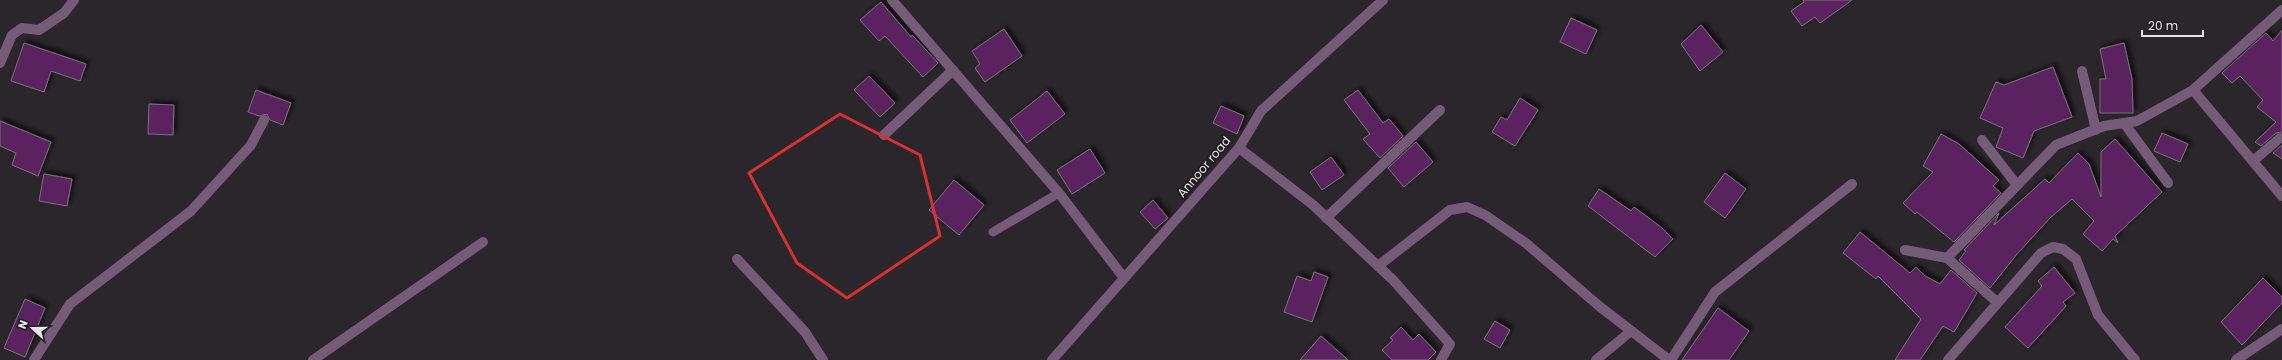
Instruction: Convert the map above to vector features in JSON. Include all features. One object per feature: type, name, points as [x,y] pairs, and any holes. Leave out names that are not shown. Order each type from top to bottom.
[{"type":"street","points":[[0,63],[12,35],[22,28],[39,30],[64,14],[74,0]]},
{"type":"street","points":[[892,0],[1059,193],[1124,278]]},
{"type":"street","name":"Annoor road","points":[[1052,360],[1239,148],[1261,111],[1383,0]]},
{"type":"street","points":[[1947,258],[2056,145],[2096,130],[2137,121],[2193,90],[2282,10]]},
{"type":"street","points":[[884,135],[953,70]]},
{"type":"street","points":[[2082,71],[2096,130]]},
{"type":"street","points":[[2193,90],[2282,196]]},
{"type":"street","points":[[1326,218],[1440,110]]},
{"type":"street","points":[[34,360],[70,304],[191,211],[251,144],[264,120]]},
{"type":"street","points":[[2124,123],[2168,183]]},
{"type":"street","points":[[2253,161],[2280,138]]},
{"type":"street","points":[[1982,140],[2018,185]]},
{"type":"street","points":[[1239,148],[1326,218],[1378,266],[1450,344],[1441,360]]},
{"type":"street","points":[[1378,266],[1450,210],[1467,207],[1484,215],[1527,244],[1631,331],[1670,360],[1715,292],[1852,184]]},
{"type":"street","points":[[313,360],[483,242]]},
{"type":"street","points":[[1948,360],[2040,253],[2053,247],[2063,249],[2076,259],[2098,315],[2135,360]]},
{"type":"street","points":[[1905,250],[1947,258],[1997,302]]},
{"type":"street","points":[[737,259],[805,332],[823,360]]},
{"type":"street","points":[[2236,360],[2282,329]]},
{"type":"street","points":[[1596,360],[1631,331]]},
{"type":"lane","points":[[993,232],[1059,193]]},
{"type":"highlighted area","points":[[840,114],[920,155],[940,236],[847,298],[797,263],[749,173]]},
{"type":"building","points":[[1803,0],[1852,0],[1820,23],[1815,17],[1802,26],[1791,11],[1804,2]]},
{"type":"building","points":[[881,2],[911,37],[912,35],[938,63],[923,77],[885,36],[879,41],[860,20]]},
{"type":"building","points":[[1571,18],[1597,30],[1586,54],[1560,42]]},
{"type":"building","points":[[1701,25],[1723,52],[1700,71],[1681,44]]},
{"type":"building","points":[[1004,29],[1022,56],[985,82],[975,68],[980,64],[972,51]]},
{"type":"building","points":[[2282,30],[2282,132],[2276,133],[2261,146],[2255,142],[2276,122],[2257,107],[2263,100],[2240,76],[2232,83],[2222,73],[2266,33],[2273,41]]},
{"type":"building","points":[[24,43],[86,64],[80,81],[51,71],[44,92],[11,81]]},
{"type":"building","points":[[2124,43],[2132,79],[2133,113],[2100,113],[2100,79],[2106,79],[2100,49]]},
{"type":"building","points":[[2053,67],[2072,117],[2034,131],[2023,158],[1996,147],[2003,128],[1980,118],[1996,82],[2004,85]]},
{"type":"building","points":[[869,76],[895,103],[880,117],[854,90]]},
{"type":"building","points":[[256,90],[291,103],[283,125],[270,120],[267,114],[259,116],[248,112]]},
{"type":"building","points":[[1358,90],[1383,123],[1389,119],[1403,136],[1380,158],[1363,139],[1370,134],[1344,100]]},
{"type":"building","points":[[1047,91],[1065,114],[1027,143],[1010,120]]},
{"type":"building","points":[[1520,98],[1538,110],[1515,146],[1492,132],[1501,117],[1507,120]]},
{"type":"building","points":[[149,104],[174,105],[173,135],[148,134]]},
{"type":"building","points":[[1221,106],[1244,116],[1237,134],[1213,123]]},
{"type":"building","points":[[0,121],[51,142],[38,176],[12,165],[16,153],[0,146]]},
{"type":"building","points":[[2162,133],[2188,144],[2180,162],[2154,151]]},
{"type":"building","points":[[1941,134],[1959,144],[1999,180],[1993,186],[2001,193],[1954,242],[1917,212],[1915,214],[1903,203],[1933,172],[1923,166]]},
{"type":"building","points":[[2115,139],[2162,192],[2115,236],[2118,243],[2113,239],[2102,251],[2083,234],[2094,221],[2072,199],[2050,218],[2017,254],[1990,288],[1959,260],[1966,251],[1964,250],[1999,213],[1994,225],[2045,179],[2049,183],[2078,153],[2089,164],[2101,197],[2101,152]]},
{"type":"building","points":[[1416,142],[1433,162],[1404,187],[1388,168]]},
{"type":"building","points":[[2282,145],[2282,159],[2273,153]]},
{"type":"building","points":[[1090,149],[1105,173],[1072,194],[1057,170]]},
{"type":"building","points":[[1331,157],[1344,175],[1322,190],[1310,172]]},
{"type":"building","points":[[1725,173],[1746,189],[1725,218],[1704,202]]},
{"type":"building","points":[[44,174],[72,179],[67,206],[39,201]]},
{"type":"building","points":[[954,180],[984,205],[959,235],[929,210]]},
{"type":"building","points":[[1599,189],[1631,211],[1634,207],[1662,228],[1673,239],[1655,257],[1588,206]]},
{"type":"building","points":[[1153,200],[1168,218],[1155,229],[1140,212]]},
{"type":"building","points":[[1860,232],[1910,273],[1916,267],[1925,276],[1940,284],[1951,270],[1977,293],[1954,332],[1943,326],[1920,360],[1895,360],[1921,319],[1878,276],[1876,279],[1843,253]]},
{"type":"building","points":[[2054,267],[2075,293],[2063,302],[2066,306],[2028,348],[2005,327],[2042,286],[2038,281]]},
{"type":"building","points":[[1314,272],[1328,277],[1312,322],[1284,312],[1297,276],[1311,281]]},
{"type":"building","points":[[2263,278],[2282,297],[2282,303],[2242,345],[2221,322]]},
{"type":"building","points":[[25,299],[45,308],[25,357],[4,348]]},
{"type":"building","points":[[1718,308],[1749,331],[1729,360],[1682,360]]},
{"type":"building","points":[[1495,321],[1510,330],[1500,348],[1484,339]]},
{"type":"building","points":[[1401,327],[1413,340],[1419,334],[1436,352],[1428,360],[1392,360],[1382,350],[1393,340],[1390,338]]},
{"type":"building","points":[[1321,336],[1348,360],[1300,360]]}]
